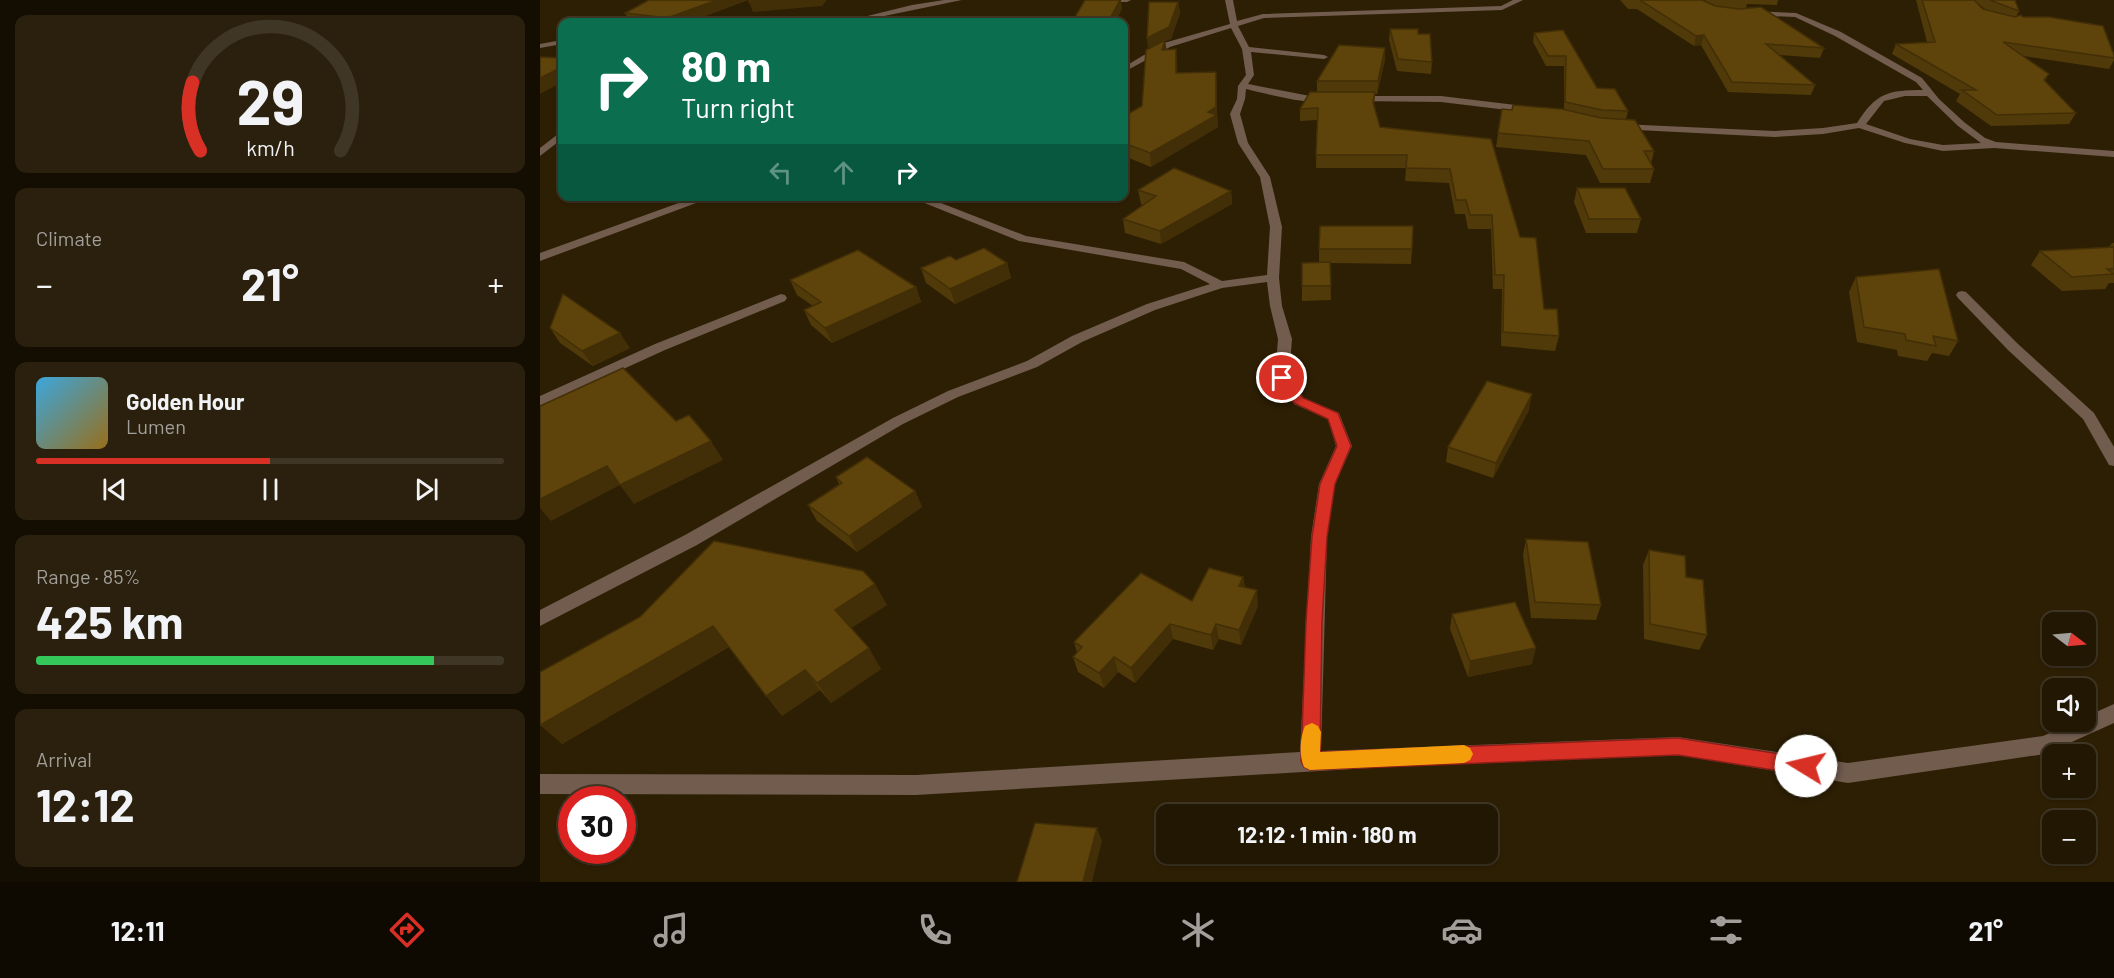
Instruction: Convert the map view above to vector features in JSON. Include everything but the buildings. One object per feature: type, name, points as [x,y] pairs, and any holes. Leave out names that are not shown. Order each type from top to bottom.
[{"type":"street","points":[[861,18],[910,4],[958,0]]},
{"type":"street","points":[[1100,0],[1127,0]]},
{"type":"street","points":[[1229,0],[1235,25],[1246,49],[1250,75],[1242,86],[1241,99],[1234,114],[1243,142],[1264,177],[1276,227],[1273,278],[1276,306],[1285,339],[1282,378],[1299,400],[1334,416],[1344,446],[1328,484],[1319,537],[1310,761]]},
{"type":"street","points":[[1128,68],[1167,45],[1263,16],[1502,8],[1519,0]]},
{"type":"street","points":[[1739,14],[1773,12],[1796,15],[1838,34],[1919,80],[1961,124],[1982,140],[1994,145]]},
{"type":"street","points":[[540,45],[558,42]]},
{"type":"street","points":[[1246,49],[1324,57]]},
{"type":"street","points":[[1242,86],[1310,99],[1341,99]]},
{"type":"street","points":[[1860,125],[1869,109],[1880,98],[1895,93],[1929,93]]},
{"type":"street","points":[[1352,99],[1441,99],[1545,112]]},
{"type":"street","points":[[1608,127],[1774,134],[1860,125],[1908,141],[1943,148],[1994,145],[2114,154]]},
{"type":"street","points":[[540,153],[558,137]]},
{"type":"street","points":[[540,257],[696,201]]},
{"type":"street","points":[[925,201],[1023,239],[1184,266],[1220,285]]},
{"type":"street","points":[[540,619],[691,540],[907,416],[953,394],[1032,364],[1077,339],[1151,307],[1220,285],[1273,278]]},
{"type":"street","points":[[1962,295],[2013,347],[2089,416],[2114,460]]},
{"type":"street","points":[[540,402],[660,347],[781,298]]},
{"type":"street","points":[[540,784],[916,785],[1310,761],[1678,746],[1848,773],[2045,745],[2114,712]]},
{"type":"slow traffic","points":[[1312,732],[1310,761],[1464,754]]},
{"type":"route","points":[[1282,378],[1299,400],[1334,416],[1344,446],[1328,484],[1319,537],[1310,761],[1678,746],[1806,766]]}]
